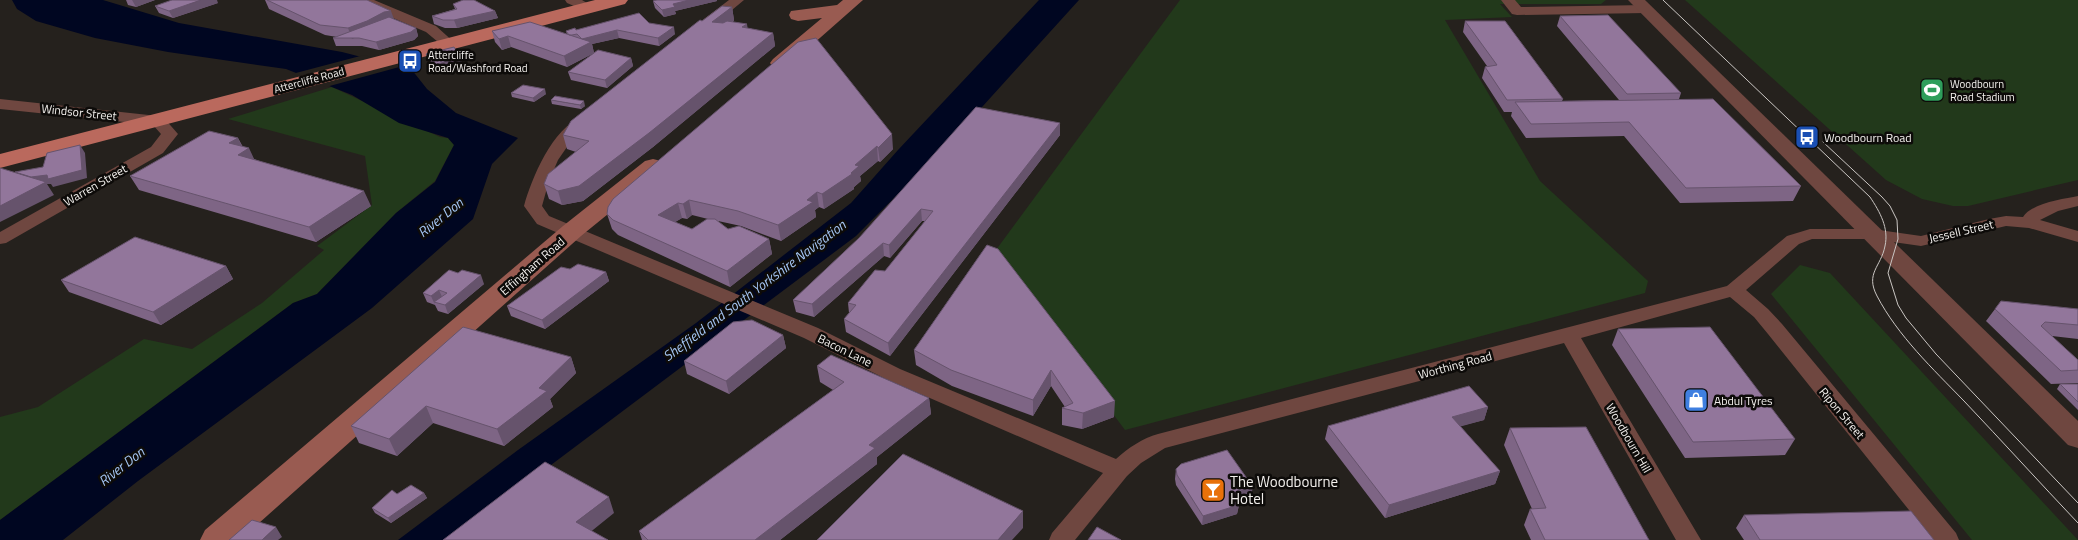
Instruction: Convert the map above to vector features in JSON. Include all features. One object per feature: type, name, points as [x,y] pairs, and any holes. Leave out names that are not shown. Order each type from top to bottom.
[{"type":"main road","name":"Attercliffe Road","points":[[0,161],[401,57],[580,4],[618,0]]},
{"type":"main road","points":[[760,80],[800,17],[848,5]]},
{"type":"main road","name":"Effingham Road","points":[[217,540],[572,231],[670,154]]},
{"type":"street","points":[[363,0],[431,30],[449,44]]},
{"type":"street","points":[[694,34],[737,0]]},
{"type":"street","points":[[1508,0],[1517,11],[1641,5],[2078,438]]},
{"type":"street","name":"Windsor Street","points":[[0,104],[158,121]]},
{"type":"street","name":"Bacon Lane","points":[[592,114],[565,136],[554,151],[538,187],[533,206],[543,220],[717,295],[811,333],[893,374],[1119,470]]},
{"type":"street","name":"Warren Street","points":[[0,239],[157,150],[170,134],[158,121]]},
{"type":"street","points":[[2030,223],[2032,217],[2042,212],[2078,201]]},
{"type":"street","name":"Jessell Street","points":[[1872,234],[1920,241],[2006,221],[2030,223],[2078,237]]},
{"type":"street","name":"Worthing Road","points":[[1061,540],[1119,470],[1133,457],[1158,442],[1734,290],[1782,249],[1802,236],[1821,232],[1872,234]]},
{"type":"street","name":"Ripon Street","points":[[1734,290],[1761,313],[1775,329],[1947,540]]},
{"type":"street","name":"Woodbourn Hill","points":[[1569,335],[1689,540]]},
{"type":"green space","points":[[1180,0],[1606,0],[1601,4],[1500,4],[1512,17],[1445,20],[1540,181],[1648,281],[1645,293],[1125,430],[993,254]]},
{"type":"green space","name":"Woodbourn Road Stadium","points":[[1685,0],[2078,0],[2078,180],[1968,206],[1953,206],[1922,199],[1886,180]]},
{"type":"green space","points":[[332,87],[440,137],[448,138],[454,145],[435,181],[396,213],[317,294],[293,303],[0,520],[0,417],[38,407],[144,339],[192,349],[262,303],[324,250],[317,246],[372,205],[365,156],[228,119]]},
{"type":"green space","points":[[1800,265],[1830,273],[2078,540],[1972,540],[1771,294]]},
{"type":"water","name":"River Don","points":[[12,0],[103,0],[179,23],[342,52],[412,70],[427,89],[456,113],[518,138],[492,164],[473,219],[372,308],[138,481],[63,540],[0,540],[0,520],[293,303],[317,294],[396,213],[435,182],[454,145],[448,138],[399,123],[352,95],[286,69],[168,52],[95,38],[36,21],[17,9]]},
{"type":"water","name":"Sheffield and South Yorkshire Navigation","points":[[1039,0],[1079,0],[954,138],[856,236],[451,540],[398,540],[518,450],[696,323],[851,203],[898,150]]},
{"type":"pier","points":[[364,55],[403,66],[326,87],[292,74]]},
{"type":"building","points":[[172,0],[201,0],[169,11],[155,6]]},
{"type":"building","points":[[267,0],[367,0],[391,11],[384,12],[348,28],[320,25]]},
{"type":"building","points":[[463,0],[474,0],[495,11],[454,20],[443,20],[432,16],[457,9],[453,4]]},
{"type":"building","points":[[689,0],[673,4],[675,7],[662,10],[653,1]]},
{"type":"building","points":[[722,6],[732,7],[712,22],[723,23],[727,21],[747,24],[742,27],[773,33],[649,133],[579,186],[558,191],[544,184],[548,174],[589,141],[563,135],[571,121],[700,20],[702,21]]},
{"type":"building","points":[[639,13],[649,23],[674,27],[658,38],[617,30],[582,39],[577,34],[569,35],[566,31],[575,28],[576,30]]},
{"type":"building","points":[[1608,15],[1681,93],[1627,94],[1560,16]]},
{"type":"building","points":[[389,17],[416,28],[411,32],[376,42],[359,38],[333,38]]},
{"type":"building","points":[[1465,21],[1505,21],[1563,99],[1507,100],[1485,67],[1497,65]]},
{"type":"building","points":[[530,22],[591,42],[564,56],[508,36],[499,39],[492,31]]},
{"type":"building","points":[[816,38],[892,134],[878,148],[877,146],[855,165],[859,166],[852,174],[822,194],[817,192],[807,200],[813,202],[778,225],[738,211],[689,200],[683,204],[678,203],[658,215],[692,229],[707,219],[715,219],[728,229],[739,226],[769,239],[727,271],[613,220],[607,214],[608,207],[613,199],[798,42]]},
{"type":"building","points":[[454,47],[461,58],[433,65],[426,54]]},
{"type":"building","points":[[598,50],[631,58],[605,80],[568,72]]},
{"type":"building","points":[[523,85],[545,89],[533,98],[511,93]]},
{"type":"building","points":[[555,96],[584,101],[580,105],[551,100]]},
{"type":"building","points":[[1713,99],[1801,186],[1686,188],[1629,122],[1531,124],[1515,102]]},
{"type":"building","points":[[976,107],[1060,123],[888,343],[844,319],[856,305],[848,303],[875,270],[885,271],[933,211],[921,209],[889,245],[883,243],[812,304],[793,300],[859,238]]},
{"type":"building","points":[[209,131],[238,138],[229,143],[249,148],[238,155],[364,191],[309,227],[130,176]]},
{"type":"building","points":[[80,145],[82,170],[48,179],[47,175],[31,177],[15,172],[43,167],[47,153]]},
{"type":"building","points":[[0,168],[46,182],[0,206]]},
{"type":"building","points":[[135,237],[226,266],[153,312],[61,280]]},
{"type":"building","points":[[987,245],[998,249],[1115,401],[1083,413],[1062,408],[1073,403],[1051,370],[1033,400],[951,370],[914,350]]},
{"type":"building","points":[[578,264],[606,272],[542,320],[507,306],[561,267],[570,269]]},
{"type":"building","points":[[449,270],[458,273],[462,270],[481,275],[445,305],[434,302],[447,293],[439,290],[431,296],[423,293]]},
{"type":"building","points":[[2001,301],[2078,309],[2078,325],[2045,322],[2041,326],[2078,360],[2078,370],[2061,371],[1995,309]]},
{"type":"building","points":[[752,320],[783,335],[726,381],[684,361],[733,322]]},
{"type":"building","points":[[463,327],[571,357],[539,388],[547,391],[497,429],[426,406],[389,439],[351,426]]},
{"type":"building","name":"Abdul Tyres","points":[[1710,327],[1795,439],[1693,442],[1618,329]]},
{"type":"building","points":[[831,355],[929,398],[869,445],[875,448],[755,540],[648,540],[639,531],[844,382],[817,366]]},
{"type":"building","points":[[2060,384],[2078,384],[2078,402]]},
{"type":"building","points":[[1469,386],[1488,407],[1452,417],[1500,471],[1389,505],[1328,426]]},
{"type":"building","points":[[1586,427],[1649,540],[1545,540],[1530,509],[1546,508],[1510,428]]},
{"type":"building","name":"The Woodbourne Hotel","points":[[1227,450],[1253,487],[1231,494],[1239,505],[1203,516],[1177,475],[1176,469],[1181,464]]},
{"type":"building","points":[[903,454],[1023,511],[998,540],[817,540]]},
{"type":"building","points":[[545,462],[609,497],[576,522],[608,540],[443,540]]},
{"type":"building","points":[[411,485],[424,493],[388,518],[372,508],[392,490],[397,494]]},
{"type":"building","points":[[1911,511],[1934,540],[1760,540],[1744,515]]},
{"type":"building","points":[[252,520],[276,527],[262,540],[229,540]]},
{"type":"building","points":[[1097,527],[1121,540],[1088,540]]},
{"type":"tram line","points":[[1663,0],[1870,197],[1880,214],[1886,233],[1883,253],[1873,276],[1874,288],[1885,311],[1917,352],[2078,523]]},
{"type":"tram line","points":[[1823,142],[1882,197],[1890,206],[1897,220],[1898,239],[1888,273],[1898,305],[1906,318],[1936,354],[2078,503]]},
{"type":"place","name":"Attercliffe Road/Washford Road","points":[[410,61]]},
{"type":"place","name":"Woodbourn Road Stadium","points":[[1932,90]]},
{"type":"place","name":"Woodbourn Road","points":[[1807,137]]},
{"type":"place","name":"Abdul Tyres","points":[[1696,400]]},
{"type":"place","name":"The Woodbourne Hotel","points":[[1213,490]]}]
